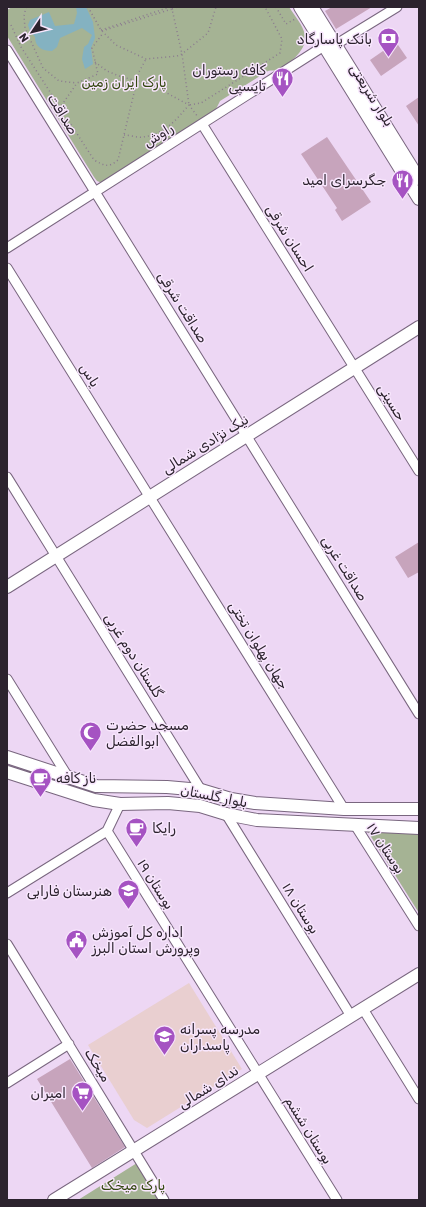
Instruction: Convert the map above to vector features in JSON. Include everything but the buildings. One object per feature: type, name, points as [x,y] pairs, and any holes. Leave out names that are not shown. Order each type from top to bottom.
[{"type":"main road","name":"بلوار شریعتی","points":[[300,7],[330,46],[419,179]]},
{"type":"main road","name":"بلوار شریعتی","points":[[312,7],[330,46],[419,199]]},
{"type":"main road","name":"نیک نژادی شمالی","points":[[7,587],[419,327]]},
{"type":"main road","name":"بلوار گلستان","points":[[7,757],[96,786],[167,787],[201,790],[231,799],[251,802],[344,809],[419,809]]},
{"type":"main road","name":"بلوار گلستان","points":[[7,772],[94,800],[120,804],[168,803],[200,806],[226,814],[257,820],[419,828]]},
{"type":"main road","name":"ندای شمالی","points":[[54,1200],[419,974]]},
{"type":"street","name":"راوش","points":[[7,248],[202,124],[397,7]]},
{"type":"street","name":"صداقت","points":[[7,50],[95,192]]},
{"type":"street","name":"احسان شرقی","points":[[202,124],[355,368]]},
{"type":"street","name":"صداقت شرقی","points":[[95,192],[246,436]]},
{"type":"street","name":"یاس","points":[[7,268],[150,497]]},
{"type":"street","name":"حسینی","points":[[355,368],[419,471]]},
{"type":"street","name":"صداقت غربی","points":[[246,436],[419,714]]},
{"type":"street","name":"گلستان دوم غربی","points":[[7,477],[201,790]]},
{"type":"street","name":"جهان پهلوان تختی","points":[[150,497],[344,809]]},
{"type":"street","points":[[7,678],[68,777]]},
{"type":"street","points":[[7,893],[107,831],[120,804]]},
{"type":"street","name":"بوستان ۱۸","points":[[226,814],[351,1016]]},
{"type":"street","name":"بوستان ۱۷","points":[[355,825],[419,926]]},
{"type":"street","name":"بوستان ۱۹","points":[[107,831],[258,1074]]},
{"type":"street","name":"میخک","points":[[7,944],[164,1200]]},
{"type":"street","points":[[363,1009],[419,1099]]},
{"type":"street","points":[[7,1083],[68,1044]]},
{"type":"street","name":"بوستان ششم","points":[[258,1074],[337,1200]]},
{"type":"path","points":[[26,7],[24,16],[25,28],[43,68],[59,81],[77,83],[98,74],[92,48],[102,31],[177,7]]},
{"type":"path","points":[[88,7],[102,31],[116,45],[146,59],[177,56],[182,54],[208,33],[216,7]]},
{"type":"path","points":[[95,62],[107,71],[119,76],[152,85],[189,104],[201,103],[280,53],[282,39],[265,7]]},
{"type":"path","points":[[276,7],[286,24]]},
{"type":"path","points":[[171,8],[182,54],[189,104],[202,124]]},
{"type":"path","points":[[11,25],[22,47],[94,160],[104,166],[111,165],[118,160],[139,72],[146,59]]},
{"type":"path","points":[[51,122],[60,106],[77,83]]},
{"type":"path","points":[[124,135],[142,137],[163,131],[176,121],[189,104]]},
{"type":"shaded area","name":"مدرسه پسرانه پاسداران","points":[[189,983],[242,1069],[147,1128],[134,1120],[88,1045]]},
{"type":"green space","name":"پارک ایران زمین","points":[[12,7],[289,7],[302,28],[305,35],[305,40],[304,46],[297,56],[282,68],[268,71],[220,101],[213,115],[102,183],[97,181],[94,177],[7,36],[7,10]]},
{"type":"green space","points":[[368,832],[419,834],[419,913]]},
{"type":"green space","name":"پارک میخک","points":[[137,1163],[160,1200],[78,1200]]},
{"type":"water","points":[[76,7],[86,7],[93,22],[95,38],[91,48],[93,64],[85,69],[82,59],[84,47],[88,44],[92,35],[82,28],[60,38],[57,47],[52,51],[48,51],[38,46],[28,25],[30,20],[49,12],[55,26],[74,24],[77,13]]},
{"type":"place","name":"بانک پاسارگاد","points":[[388,58]]},
{"type":"place","name":"کافه رستوران تایسپی","points":[[282,98]]},
{"type":"place","name":"جگرسرای امید","points":[[402,200]]},
{"type":"place","name":"مسجد حضرت ابوالفضل","points":[[90,752]]},
{"type":"place","name":"ناز کافه","points":[[41,798]]},
{"type":"place","name":"رایکا","points":[[137,848]]},
{"type":"place","name":"هنرستان فارابی","points":[[128,910]]},
{"type":"place","name":"اداره کل آموزش وپرورش استان البرز","points":[[77,960]]},
{"type":"place","name":"مدرسه پسرانه پاسداران","points":[[165,1056]]},
{"type":"place","name":"امیران","points":[[82,1112]]}]
